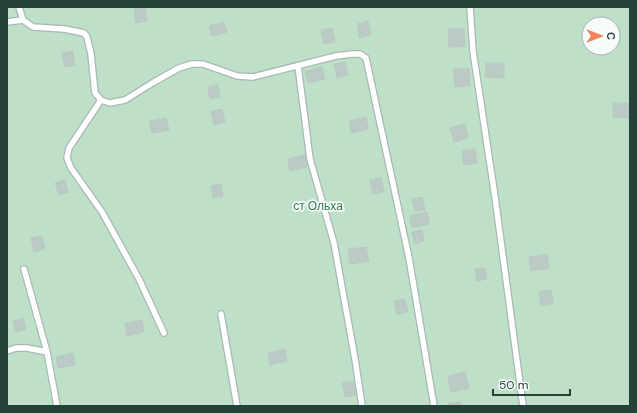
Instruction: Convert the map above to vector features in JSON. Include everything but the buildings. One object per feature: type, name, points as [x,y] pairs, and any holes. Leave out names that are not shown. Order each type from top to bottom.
[{"type":"lane","points":[[19,7],[23,20],[33,27],[64,29],[84,33],[87,37],[91,54],[95,93],[101,100],[110,103],[125,100],[179,68],[192,64],[202,64],[237,76],[253,77],[336,56],[360,54],[366,58],[409,258],[434,406]]},
{"type":"lane","points":[[470,7],[473,51],[495,197],[523,406]]},
{"type":"lane","points":[[7,22],[23,20]]},
{"type":"lane","points":[[298,66],[310,159],[334,243],[362,406]]},
{"type":"lane","points":[[101,100],[69,148],[67,158],[71,168],[102,212],[135,272],[164,334]]},
{"type":"lane","points":[[24,269],[47,352],[57,406]]},
{"type":"lane","points":[[221,314],[236,406]]},
{"type":"lane","points":[[7,351],[16,348],[27,348],[47,352]]},
{"type":"green space","name":"ст Ольха","points":[[7,7],[630,7],[630,406],[7,406]]}]
